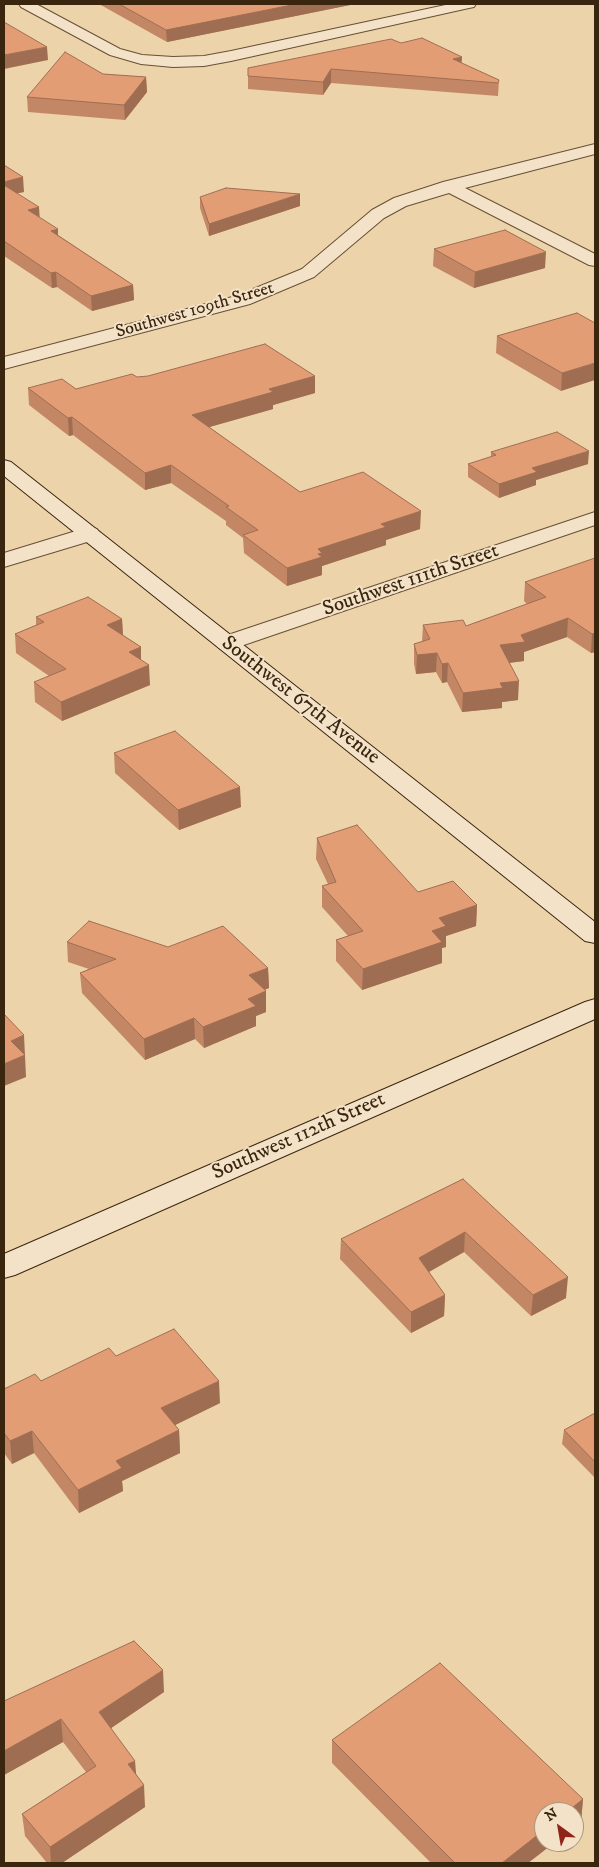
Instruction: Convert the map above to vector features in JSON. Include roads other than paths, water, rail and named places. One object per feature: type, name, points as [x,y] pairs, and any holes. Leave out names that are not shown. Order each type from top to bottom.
[{"type":"street","points":[[26,4],[106,48],[126,56],[157,61],[188,62],[217,58],[469,4]]},
{"type":"street","name":"Southwest 109th Street","points":[[4,363],[228,304],[278,287],[308,273],[320,265],[354,233],[386,209],[419,195],[449,186],[595,149]]},
{"type":"street","points":[[449,186],[595,261]]},
{"type":"street","name":"Southwest 67th Avenue","points":[[4,466],[595,936]]},
{"type":"street","name":"Southwest 111th Street","points":[[227,644],[595,518]]},
{"type":"street","points":[[4,560],[89,534]]},
{"type":"street","name":"Southwest 112th Street","points":[[4,1267],[595,1008]]}]
